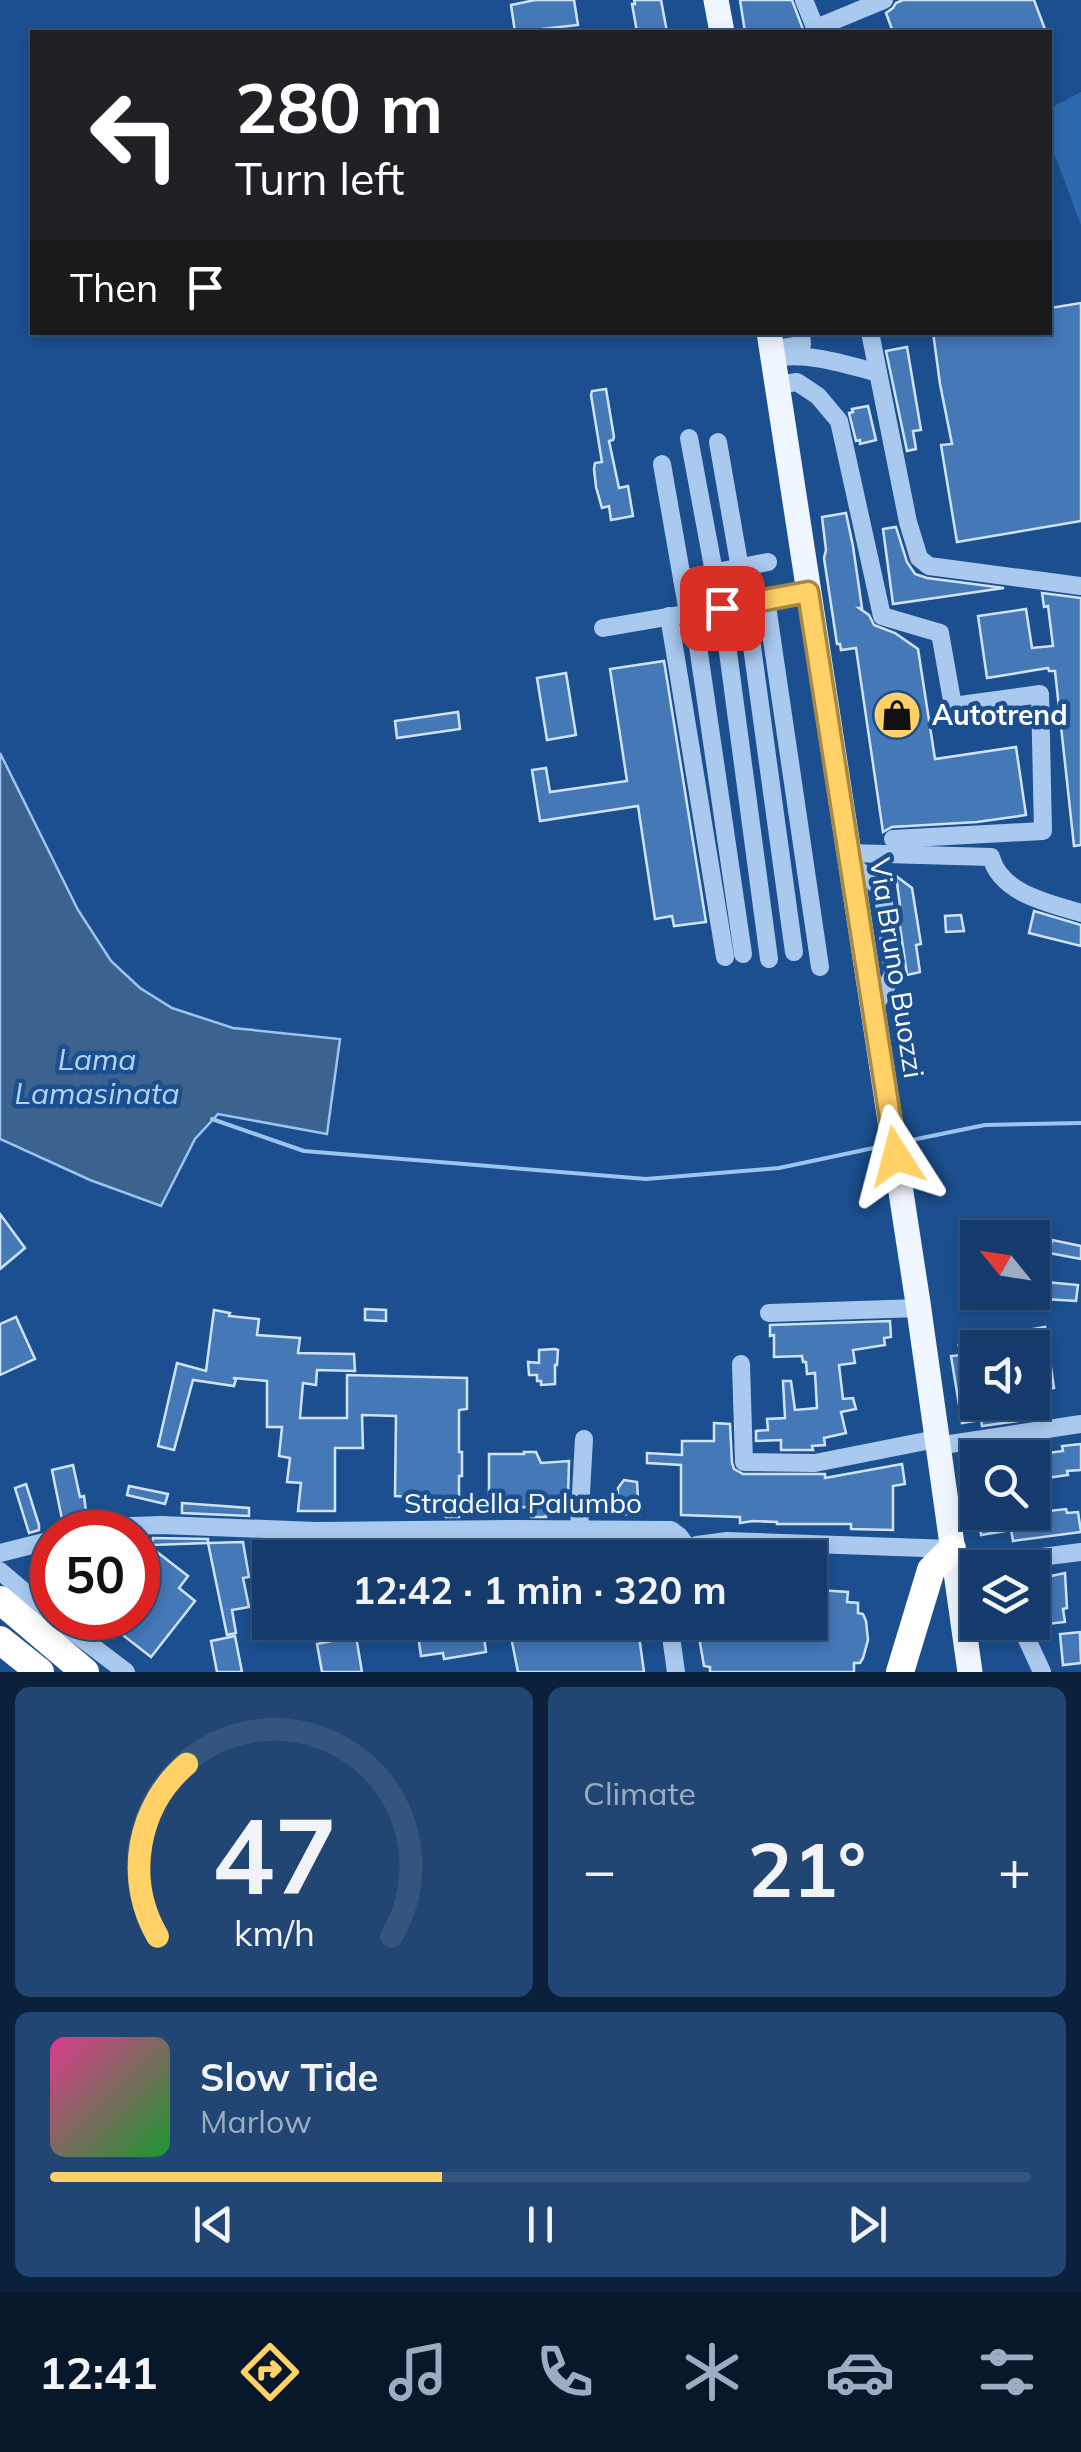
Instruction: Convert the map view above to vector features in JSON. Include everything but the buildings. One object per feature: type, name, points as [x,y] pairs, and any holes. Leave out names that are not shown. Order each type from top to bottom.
[{"type":"highway","points":[[900,1672],[931,1570],[954,1558]]},
{"type":"highway","points":[[0,1600],[85,1672]]},
{"type":"highway","points":[[0,1640],[40,1672]]},
{"type":"main road","points":[[716,0],[722,30]]},
{"type":"main road","name":"Via Bruno Buozzi","points":[[773,357],[919,1306],[970,1672]]},
{"type":"street","points":[[804,0],[816,30],[884,0]]},
{"type":"street","points":[[773,357],[802,346],[801,335]]},
{"type":"street","points":[[871,335],[908,522],[919,558],[930,566],[1081,586]]},
{"type":"street","points":[[773,357],[810,358],[878,373]]},
{"type":"street","points":[[773,357],[796,382],[818,396],[839,421],[882,616],[940,632],[953,706],[1040,694],[1043,831],[892,840]]},
{"type":"street","points":[[689,438],[714,572]]},
{"type":"street","points":[[718,442],[746,603],[794,952]]},
{"type":"street","points":[[662,464],[682,578],[683,614],[734,956]]},
{"type":"street","points":[[682,578],[768,562]]},
{"type":"street","points":[[603,628],[808,592]]},
{"type":"street","points":[[766,599],[820,967]]},
{"type":"street","points":[[722,608],[769,959]]},
{"type":"street","points":[[850,859],[991,858],[994,870],[1018,892],[1081,913]]},
{"type":"street","points":[[770,1312],[919,1306]]},
{"type":"street","points":[[740,1364],[744,1462],[815,1463],[1081,1424]]},
{"type":"street","points":[[579,1530],[584,1440]]},
{"type":"street","name":"Stradella Palumbo","points":[[160,1525],[336,1532],[671,1530],[680,1540]]},
{"type":"street","points":[[0,1553],[30,1546]]},
{"type":"street","name":"Stradella Palumbo","points":[[827,1548],[960,1559]]},
{"type":"street","name":"Stradella Palumbo","points":[[1050,1557],[1081,1552]]},
{"type":"street","points":[[0,1570],[30,1596]]},
{"type":"street","points":[[85,1640],[126,1672]]},
{"type":"street","points":[[672,1640],[676,1672]]},
{"type":"street","points":[[1027,1640],[1042,1672]]},
{"type":"shaded area","points":[[1081,92],[1081,225],[1052,147],[1052,107]]},
{"type":"water","name":"Lama Lamasinata","points":[[0,753],[78,910],[111,961],[140,988],[172,1008],[233,1028],[340,1039],[327,1134],[218,1114],[195,1139],[161,1206],[90,1180],[0,1139]]},
{"type":"waterway","name":"Lama Lamasinata","points":[[212,1119],[304,1151],[646,1179],[779,1168],[883,1146]]},
{"type":"waterway","name":"Lama Lamasinata","points":[[902,1142],[985,1125],[1081,1123]]},
{"type":"place","name":"Autotrend","points":[[897,715]]},
{"type":"route","points":[[722,608],[808,592],[896,1156]]}]
